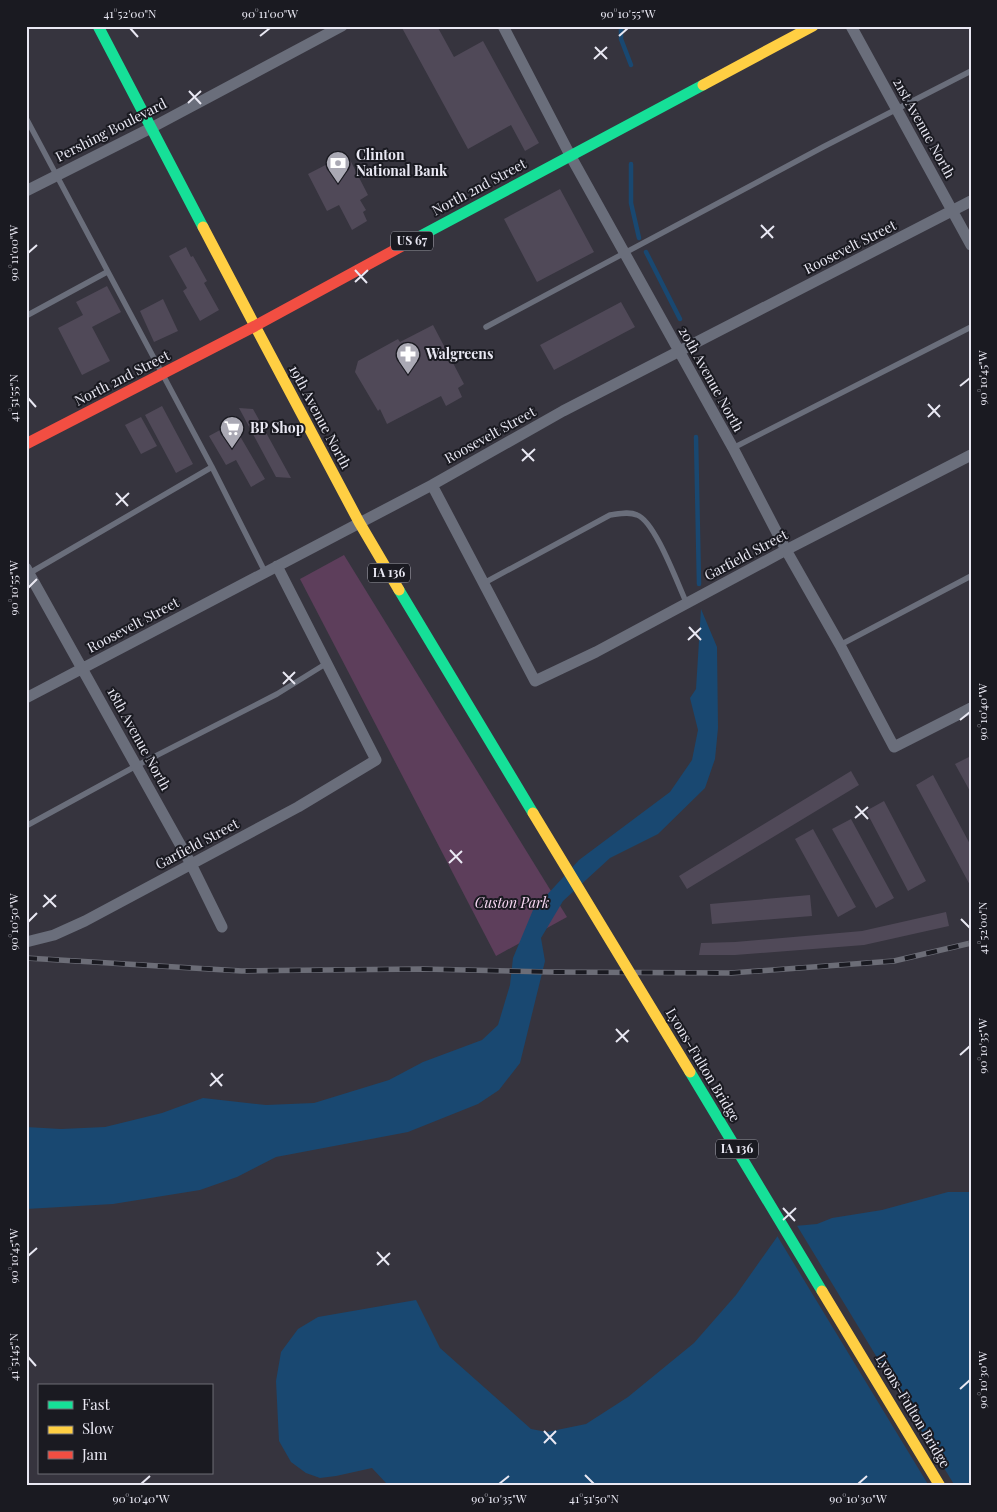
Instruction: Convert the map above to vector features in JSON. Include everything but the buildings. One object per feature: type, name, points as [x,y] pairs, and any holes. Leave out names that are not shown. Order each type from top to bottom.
[{"type":"main road","name":"19th Avenue North","points":[[98,26],[359,522],[533,813]]},
{"type":"main road","name":"North 2nd Street","points":[[26,444],[255,326],[813,26]]},
{"type":"main road","name":"Lyons-Fulton Bridge","points":[[533,813],[940,1486]]},
{"type":"street","name":"Pershing Boulevard","points":[[26,191],[151,128],[342,26]]},
{"type":"street","name":"20th Avenue North","points":[[503,26],[570,155],[840,645],[894,747],[971,708]]},
{"type":"street","name":"21st Avenue North","points":[[851,26],[971,245]]},
{"type":"street","name":"Roosevelt Street","points":[[26,698],[432,485],[563,411],[971,201]]},
{"type":"street","name":"Garfield Street","points":[[484,583],[535,681],[596,652],[786,550],[971,455]]},
{"type":"street","points":[[432,485],[484,583]]},
{"type":"street","points":[[277,566],[327,663]]},
{"type":"street","name":"18th Avenue North","points":[[27,572],[191,864],[222,927]]},
{"type":"street","name":"Garfield Street","points":[[26,942],[54,935],[85,922],[298,807],[376,760],[327,663]]},
{"type":"lane","points":[[486,327],[971,71]]},
{"type":"lane","points":[[26,118],[212,467],[265,572]]},
{"type":"lane","points":[[26,316],[107,272]]},
{"type":"lane","points":[[732,448],[971,327]]},
{"type":"lane","points":[[27,572],[212,467]]},
{"type":"lane","points":[[484,583],[610,515],[625,513],[638,515],[647,523],[659,539],[686,604]]},
{"type":"lane","points":[[840,645],[971,576]]},
{"type":"lane","points":[[26,826],[136,766],[277,694],[327,663]]},
{"type":"green space","name":"Custon Park","points":[[344,555],[567,917],[496,956],[300,579]]},
{"type":"water","points":[[701,609],[717,647],[718,728],[715,759],[705,788],[658,834],[610,858],[563,901],[541,938],[545,961],[520,1063],[499,1090],[478,1104],[408,1132],[276,1157],[237,1177],[200,1190],[113,1204],[26,1209],[26,1127],[61,1129],[105,1127],[162,1113],[203,1098],[266,1105],[314,1103],[389,1080],[423,1062],[482,1040],[498,1025],[510,985],[513,958],[533,910],[579,860],[670,792],[692,760],[698,730],[690,698],[696,689]]},
{"type":"water","points":[[948,1192],[971,1192],[971,1486],[385,1486],[386,1483],[372,1468],[320,1478],[306,1473],[291,1462],[279,1441],[276,1381],[281,1352],[298,1329],[318,1317],[416,1300],[440,1348],[531,1429],[547,1432],[586,1424],[628,1397],[694,1343],[736,1295],[784,1227],[817,1224],[832,1218],[882,1210]]},
{"type":"pier","points":[[796,1224],[955,1486],[929,1486],[776,1234],[783,1225]]},
{"type":"waterway","points":[[621,26],[621,39],[631,65]]},
{"type":"waterway","points":[[631,164],[631,203],[639,238]]},
{"type":"waterway","points":[[646,252],[680,319]]},
{"type":"waterway","points":[[696,437],[699,584]]},
{"type":"railway","points":[[26,958],[242,971],[422,969],[731,973],[894,961],[971,943]]},
{"type":"traffic: fast","points":[[98,26],[203,227]]},
{"type":"traffic: fast","points":[[413,240],[703,85]]},
{"type":"traffic: fast","points":[[399,590],[533,813]]},
{"type":"traffic: fast","points":[[690,1072],[822,1291]]},
{"type":"traffic: slow","points":[[703,85],[813,26]]},
{"type":"traffic: slow","points":[[203,227],[255,326]]},
{"type":"traffic: slow","points":[[255,326],[359,522],[399,590]]},
{"type":"traffic: slow","points":[[533,813],[690,1072]]},
{"type":"traffic: slow","points":[[822,1291],[940,1486]]},
{"type":"traffic: jam","points":[[26,444],[255,326],[413,240]]},
{"type":"place","name":"Clinton National Bank","points":[[338,184]]},
{"type":"place","name":"Walgreens","points":[[408,375]]},
{"type":"place","name":"BP Shop","points":[[232,449]]}]
